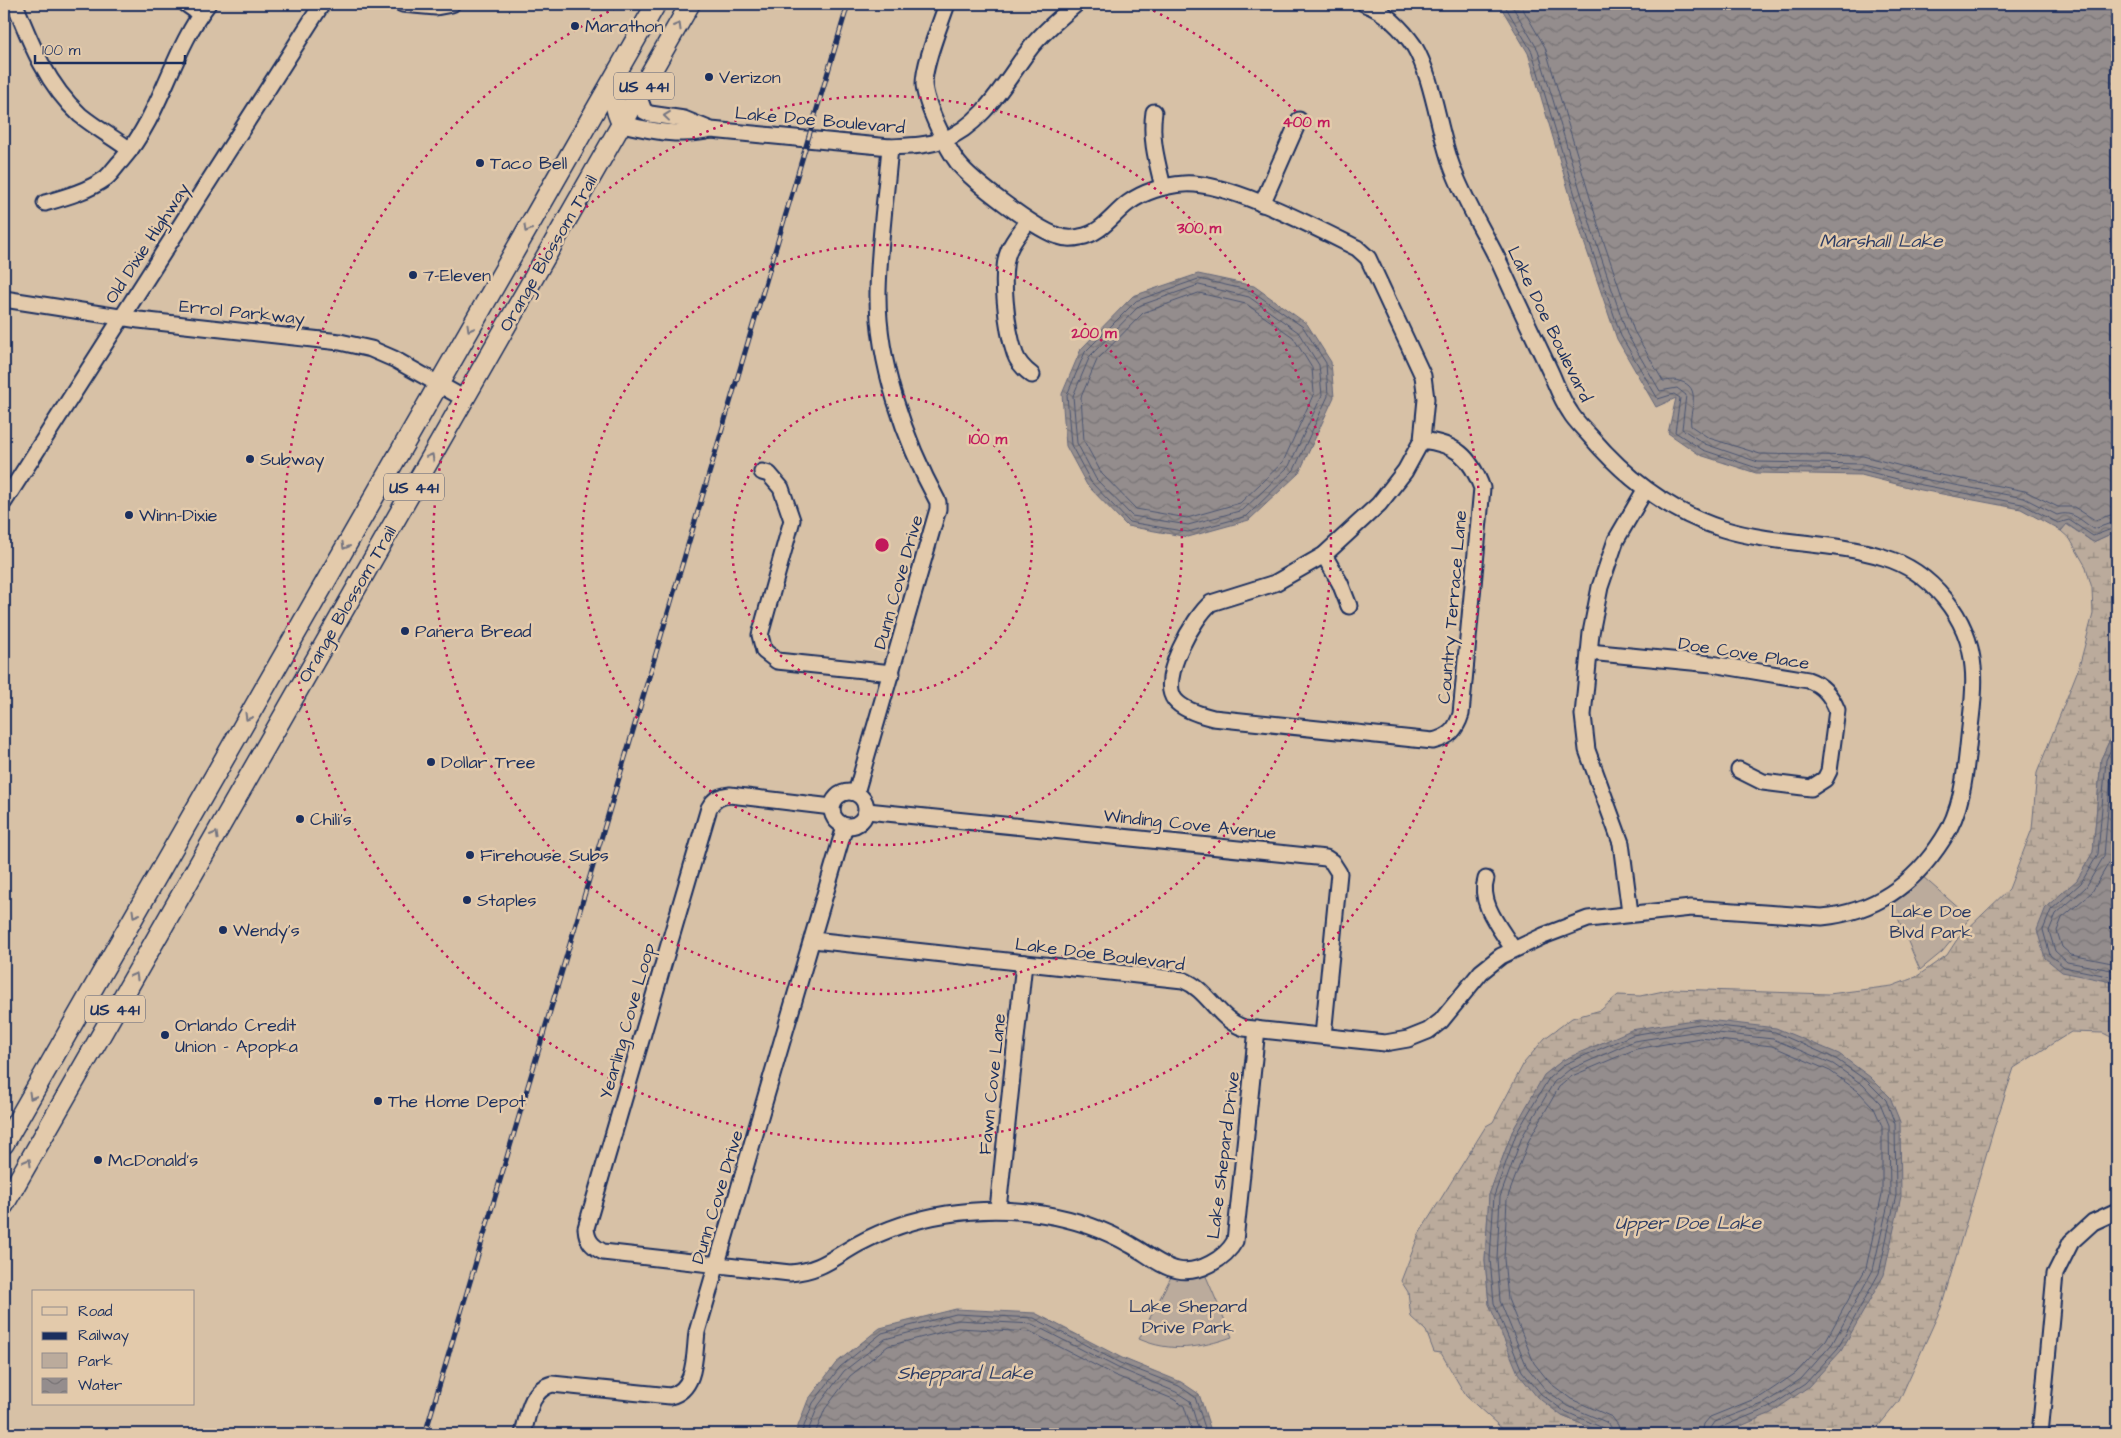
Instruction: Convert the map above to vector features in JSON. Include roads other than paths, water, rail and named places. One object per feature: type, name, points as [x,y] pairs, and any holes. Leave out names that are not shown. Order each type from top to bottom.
[{"type":"main road","name":"Orange Blossom Trail","points":[[4,1144],[656,4]]},
{"type":"main road","name":"Orange Blossom Trail","points":[[4,1205],[690,4]]},
{"type":"main road","points":[[617,70],[614,99],[615,111],[622,124]]},
{"type":"main road","points":[[588,122],[598,135],[600,143],[597,168]]},
{"type":"main road","points":[[298,630],[294,660],[296,671],[303,681]]},
{"type":"main road","points":[[272,675],[282,687],[284,699],[278,725]]},
{"type":"street","points":[[4,8],[14,4],[34,52],[55,87],[80,114],[130,150]]},
{"type":"street","points":[[46,204],[78,193],[107,178],[130,150],[161,97],[180,48],[204,9],[186,4]]},
{"type":"street","name":"Old Dixie Highway","points":[[4,502],[322,4]]},
{"type":"street","points":[[402,4],[436,7],[452,4]]},
{"type":"street","points":[[947,4],[924,82],[943,140],[964,170],[1028,220],[1056,236],[1069,239],[1083,237],[1102,228],[1129,202],[1163,187],[1185,184],[1206,186],[1220,188],[1262,204],[1356,248],[1368,258],[1423,376],[1426,400],[1422,440],[1405,471],[1379,504],[1324,555],[1340,583],[1349,606]]},
{"type":"street","name":"Lake Doe Boulevard","points":[[640,91],[640,100],[644,112],[684,119],[711,130],[890,147],[913,146],[943,140],[968,125],[993,100],[1033,46],[1057,20],[1076,4]]},
{"type":"street","name":"Lake Doe Boulevard","points":[[813,940],[1182,980],[1202,990],[1228,1020],[1244,1028],[1393,1043],[1428,1031],[1441,1021],[1485,969],[1513,949],[1588,919],[1691,908],[1822,917],[1858,911],[1896,892],[1929,859],[1946,836],[1955,815],[1963,780],[1974,694],[1973,664],[1960,622],[1935,586],[1914,571],[1884,557],[1752,536],[1722,528],[1668,506],[1645,490],[1610,459],[1570,412],[1452,167],[1424,68],[1413,46],[1386,17],[1365,4]]},
{"type":"street","points":[[1154,112],[1152,127],[1153,144],[1163,187]]},
{"type":"street","points":[[1262,204],[1299,120]]},
{"type":"street","name":"Lake Doe Boulevard","points":[[622,124],[671,133],[697,133],[711,130]]},
{"type":"street","name":"Dunn Cove Drive","points":[[856,793],[938,509],[938,502],[914,453],[899,411],[888,370],[882,329],[878,293],[890,147]]},
{"type":"street","points":[[1028,220],[1008,250],[1005,270],[1007,309],[1015,354],[1021,366],[1032,375]]},
{"type":"street","name":"Errol Parkway","points":[[4,299],[122,317],[340,342],[371,350],[394,359],[464,399]]},
{"type":"street","name":"Country Terrace Lane","points":[[1324,555],[1274,583],[1211,603],[1203,610],[1187,635],[1176,658],[1171,687],[1173,697],[1187,708],[1213,718],[1433,741],[1444,738],[1452,732],[1461,714],[1482,488],[1471,463],[1462,454],[1450,446],[1422,440]]},
{"type":"street","points":[[762,472],[769,474],[781,488],[792,520],[760,635],[764,651],[777,661],[892,673]]},
{"type":"street","points":[[1630,914],[1621,842],[1590,758],[1584,732],[1589,652],[1594,614],[1607,564],[1625,522],[1645,490]]},
{"type":"street","name":"Doe Cove Place","points":[[1589,652],[1712,664],[1808,680],[1822,687],[1833,700],[1837,710],[1829,771],[1825,779],[1811,788],[1763,782],[1739,770]]},
{"type":"street","points":[[856,793],[864,800],[866,811],[862,821],[846,826],[834,817],[832,807],[841,794],[856,793]]},
{"type":"street","name":"Yearling Cove Loop","points":[[717,1264],[604,1252],[594,1247],[587,1238],[586,1228],[709,808],[720,796],[730,795],[832,807]]},
{"type":"street","name":"Winding Cove Avenue","points":[[866,811],[1326,858],[1332,862],[1339,873],[1323,1036]]},
{"type":"street","name":"Dunn Cove Drive","points":[[523,1434],[533,1399],[540,1388],[552,1384],[670,1396],[682,1392],[690,1382],[697,1332],[846,826]]},
{"type":"street","points":[[1486,879],[1483,888],[1484,899],[1513,949]]},
{"type":"street","name":"Fawn Cove Lane","points":[[998,1209],[1024,963]]},
{"type":"street","name":"Lake Shepard Drive","points":[[717,1264],[790,1273],[803,1272],[817,1269],[858,1244],[892,1229],[941,1215],[998,1209],[1072,1220],[1130,1244],[1169,1268],[1190,1270],[1215,1261],[1230,1249],[1235,1241],[1257,1030]]},
{"type":"street","points":[[2040,1434],[2055,1274],[2071,1242],[2093,1222],[2117,1211]]},
{"type":"water","name":"Marshall Lake","points":[[1499,4],[2117,4],[2117,531],[2093,542],[2067,524],[2061,531],[2021,509],[1916,489],[1861,475],[1756,473],[1700,455],[1668,433],[1676,398],[1656,407],[1617,339],[1582,236],[1528,53]]},
{"type":"water","points":[[1198,274],[1254,286],[1307,324],[1331,362],[1334,397],[1299,473],[1249,520],[1188,537],[1127,526],[1087,485],[1066,446],[1062,394],[1081,349],[1133,296]]},
{"type":"water","points":[[2117,724],[2117,983],[2062,972],[2045,958],[2037,930],[2046,907],[2077,880],[2093,852],[2101,759]]},
{"type":"water","name":"Upper Doe Lake","points":[[1699,1019],[1776,1028],[1839,1054],[1870,1077],[1890,1097],[1900,1122],[1901,1196],[1884,1275],[1841,1351],[1808,1387],[1771,1413],[1741,1426],[1713,1434],[1607,1434],[1562,1416],[1537,1397],[1518,1373],[1489,1304],[1485,1260],[1489,1195],[1512,1132],[1544,1075],[1563,1060],[1631,1030]]},
{"type":"water","name":"Sheppard Lake","points":[[956,1309],[1035,1313],[1122,1358],[1181,1382],[1199,1394],[1212,1434],[795,1434],[808,1400],[836,1363],[880,1328]]},
{"type":"railway","points":[[425,1434],[848,4]]},
{"type":"place","name":"Marathon","points":[[575,26]]},
{"type":"place","name":"Verizon","points":[[709,77]]},
{"type":"place","name":"Taco Bell","points":[[480,163]]},
{"type":"place","name":"7-Eleven","points":[[413,275]]},
{"type":"place","name":"Subway","points":[[250,459]]},
{"type":"place","name":"Winn-Dixie","points":[[129,515]]},
{"type":"place","name":"Panera Bread","points":[[405,631]]},
{"type":"place","name":"Dollar Tree","points":[[431,762]]},
{"type":"place","name":"Chili's","points":[[300,819]]},
{"type":"place","name":"Firehouse Subs","points":[[470,855]]},
{"type":"place","name":"Staples","points":[[467,900]]},
{"type":"place","name":"Wendy's","points":[[223,930]]},
{"type":"place","name":"Orlando Credit Union - Apopka","points":[[165,1035]]},
{"type":"place","name":"The Home Depot","points":[[378,1101]]},
{"type":"place","name":"McDonald's","points":[[98,1160]]},
{"type":"park label","name":"Lake Doe Blvd Park","points":[[1931,921]]},
{"type":"park label","name":"Lake Shepard Drive Park","points":[[1188,1316]]}]
